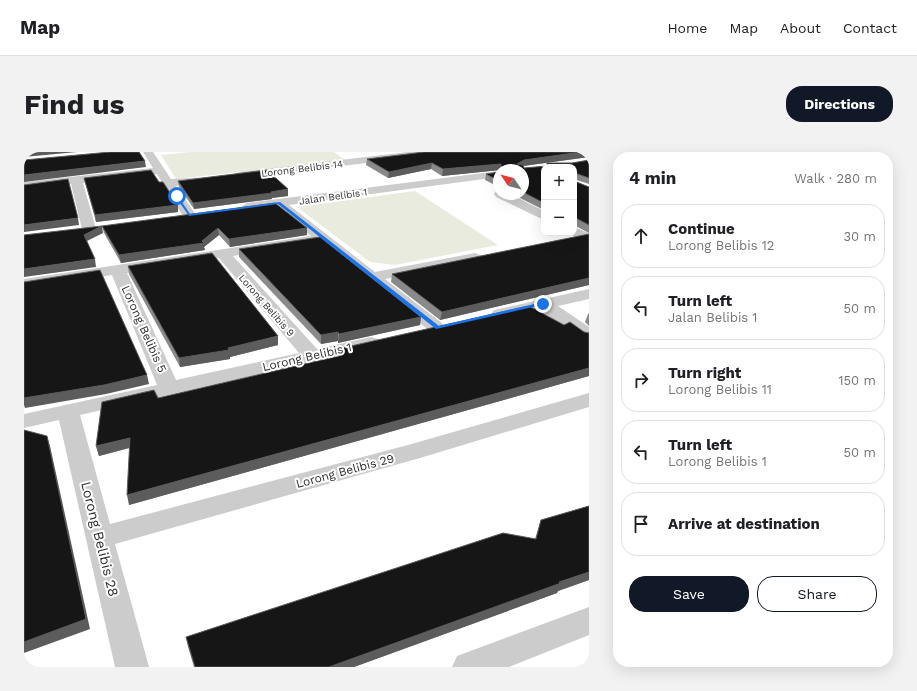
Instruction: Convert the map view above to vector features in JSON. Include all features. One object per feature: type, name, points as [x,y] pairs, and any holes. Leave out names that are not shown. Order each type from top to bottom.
[{"type":"street","points":[[163,152],[149,153],[189,215]]},
{"type":"street","name":"Lorong Belibis 14","points":[[231,176],[391,154],[435,152]]},
{"type":"street","points":[[391,154],[413,167]]},
{"type":"street","points":[[24,186],[160,170]]},
{"type":"street","points":[[426,174],[439,182]]},
{"type":"street","name":"Jalan Belibis 1","points":[[234,209],[493,175]]},
{"type":"street","points":[[169,183],[216,178]]},
{"type":"street","points":[[468,178],[493,191]]},
{"type":"street","points":[[76,180],[89,229]]},
{"type":"street","points":[[511,200],[541,215]]},
{"type":"street","points":[[278,203],[372,277],[445,326],[415,333]]},
{"type":"street","points":[[174,217],[204,213]]},
{"type":"street","points":[[74,231],[102,227]]},
{"type":"street","points":[[24,284],[323,238]]},
{"type":"street","name":"Lorong Belibis 9","points":[[223,254],[312,356]]},
{"type":"street","points":[[372,277],[487,255]]},
{"type":"street","name":"Lorong Belibis 5","points":[[118,270],[169,388]]},
{"type":"street","points":[[483,318],[589,294]]},
{"type":"street","points":[[543,304],[589,335]]},
{"type":"street","name":"Lorong Belibis 1","points":[[24,421],[392,338]]},
{"type":"street","name":"Lorong Belibis 29","points":[[100,538],[412,452],[589,400]]},
{"type":"street","name":"Lorong Belibis 28","points":[[68,411],[132,667]]},
{"type":"street","points":[[469,667],[589,621]]},
{"type":"shaded area","points":[[190,152],[334,152],[345,160],[176,179],[161,155]]},
{"type":"shaded area","points":[[415,191],[498,245],[395,265],[370,262],[297,207]]},
{"type":"building","points":[[110,152],[139,152],[145,161],[24,175],[24,160]]},
{"type":"building","points":[[424,152],[581,152],[524,160],[517,164],[493,164],[443,169],[432,163],[389,172],[367,159]]},
{"type":"building","points":[[589,160],[589,178],[577,174],[577,164],[547,163],[572,163]]},
{"type":"building","points":[[541,167],[541,201],[529,195],[529,168]]},
{"type":"building","points":[[151,170],[159,182],[163,182],[178,205],[95,215],[84,178]]},
{"type":"building","points":[[267,170],[288,189],[271,192],[272,193],[193,203],[178,181]]},
{"type":"building","points":[[493,173],[493,178],[486,174]]},
{"type":"building","points":[[68,179],[78,218],[24,225],[24,185]]},
{"type":"building","points":[[577,182],[589,187],[589,225],[577,219]]},
{"type":"building","points":[[275,203],[307,228],[229,239],[218,228],[202,241],[204,243],[119,255],[102,226]]},
{"type":"building","points":[[102,226],[84,235],[95,259],[24,269],[24,235]]},
{"type":"building","points":[[589,234],[589,278],[442,312],[392,274]]},
{"type":"building","points":[[320,237],[421,317],[339,334],[338,332],[321,335],[239,249]]},
{"type":"building","points":[[212,253],[278,336],[228,348],[229,350],[179,358],[128,266]]},
{"type":"building","points":[[100,270],[147,375],[104,385],[24,398],[24,282]]},
{"type":"building","points":[[529,306],[564,325],[570,322],[584,332],[589,333],[589,368],[127,495],[130,438],[96,446],[102,402],[154,390],[158,398],[343,355],[342,348]]},
{"type":"building","points":[[24,430],[47,436],[86,619],[24,642]]},
{"type":"building","points":[[589,506],[589,572],[329,667],[195,667],[186,637],[503,533],[536,539],[541,520]]},
{"type":"route","points":[[177,196],[189,215],[278,203],[438,328],[543,304]]}]
